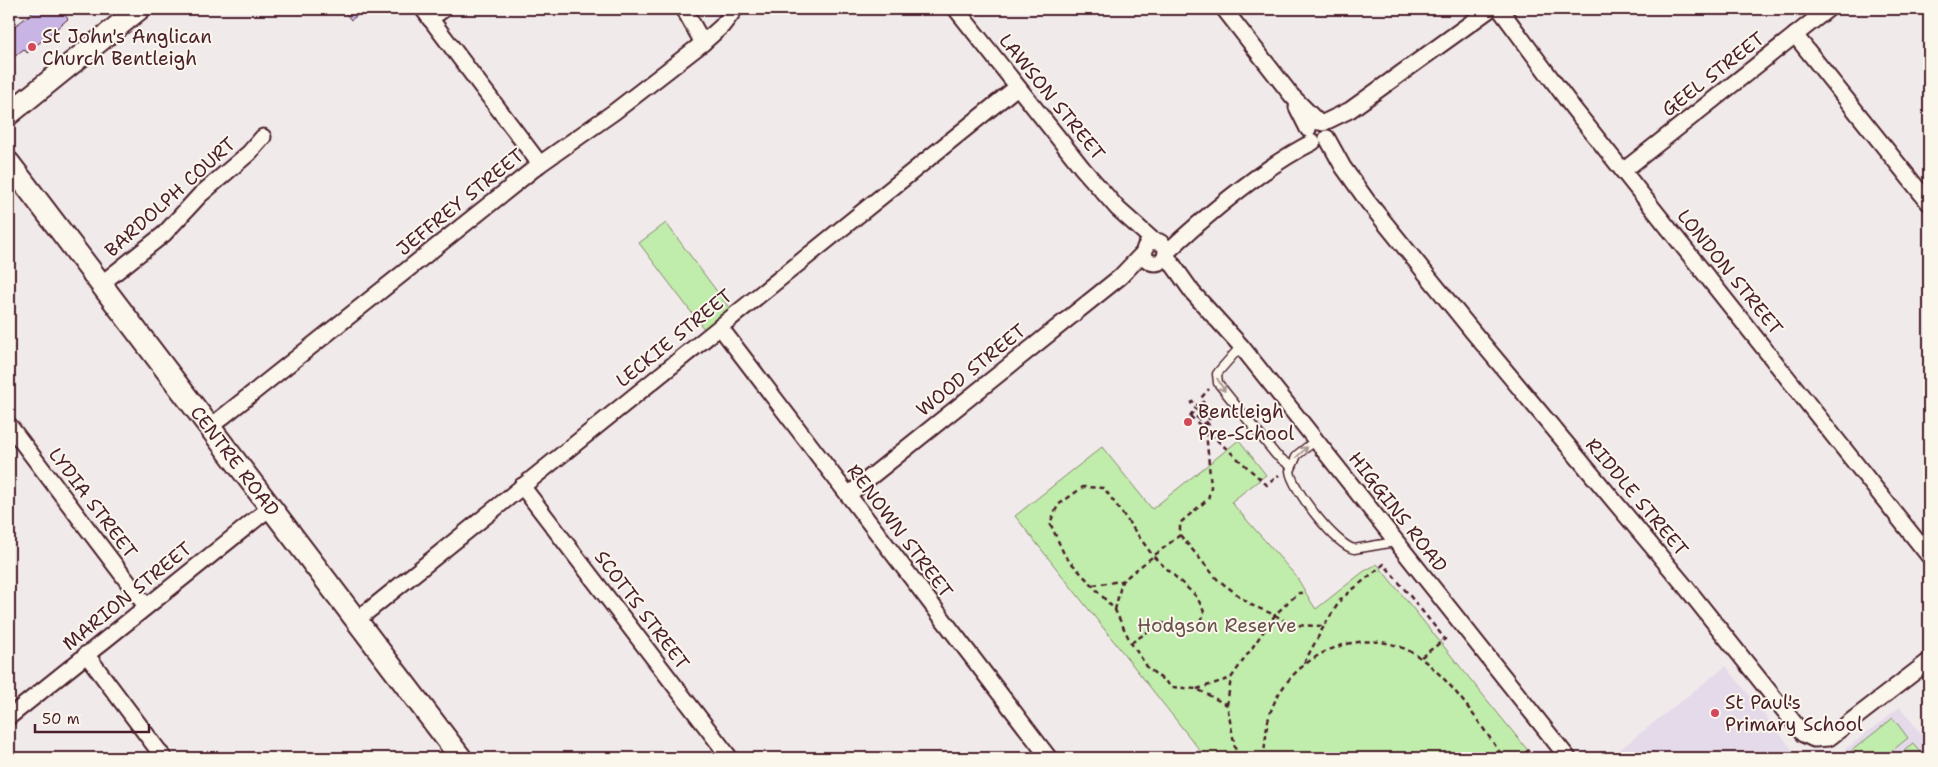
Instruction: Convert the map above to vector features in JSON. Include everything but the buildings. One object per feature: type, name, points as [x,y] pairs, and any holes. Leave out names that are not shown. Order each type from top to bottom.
[{"type":"main road","points":[[9,114],[139,9]]},
{"type":"main road","name":"CENTRE ROAD","points":[[9,163],[461,758]]},
{"type":"street","points":[[444,9],[427,14],[540,164]]},
{"type":"street","points":[[684,9],[703,43]]},
{"type":"street","name":"JEFFREY STREET","points":[[210,427],[540,164],[614,112],[703,43],[722,26],[735,9]]},
{"type":"street","name":"LAWSON STREET","points":[[956,9],[1070,154],[1156,252]]},
{"type":"street","name":"RIDDLE STREET","points":[[1224,9],[1292,96],[1343,167],[1473,332],[1685,586],[1803,734],[1814,739],[1829,738],[1929,661]]},
{"type":"street","name":"GEEL STREET","points":[[1623,171],[1828,9]]},
{"type":"street","name":"WOOD STREET","points":[[848,495],[1120,277],[1192,228],[1287,155],[1350,110],[1496,10]]},
{"type":"street","name":"LONDON STREET","points":[[1496,10],[1929,556]]},
{"type":"street","points":[[1795,34],[1928,198]]},
{"type":"street","name":"LECKIE STREET","points":[[357,620],[1017,87]]},
{"type":"street","name":"BARDOLPH COURT","points":[[101,284],[164,234],[200,194],[249,153],[263,137]]},
{"type":"street","name":"HIGGINS ROAD","points":[[1156,252],[1241,346],[1568,758]]},
{"type":"street","name":"RENOWN STREET","points":[[720,327],[1049,758]]},
{"type":"street","name":"LYDIA STREET","points":[[9,425],[146,606]]},
{"type":"street","name":"SCOTTS STREET","points":[[522,486],[730,758]]},
{"type":"street","name":"MARION STREET","points":[[9,718],[86,654],[271,507]]},
{"type":"street","points":[[86,654],[164,758]]},
{"type":"lane","points":[[1241,346],[1217,374],[1218,383],[1276,456],[1291,466]]},
{"type":"lane","points":[[1316,440],[1298,455],[1291,466],[1291,478],[1295,485],[1341,543],[1354,549],[1395,542]]},
{"type":"path","points":[[1201,398],[1211,418],[1209,419],[1194,401],[1191,403],[1209,425],[1208,427],[1192,413],[1190,416],[1267,485]]},
{"type":"path","points":[[1206,431],[1211,487],[1208,499],[1180,523],[1180,535],[1217,579],[1251,605],[1275,615],[1291,625],[1324,626]]},
{"type":"path","points":[[1132,644],[1161,623],[1193,630],[1205,614],[1197,597],[1153,556],[1104,488],[1083,487],[1058,505],[1050,523],[1065,556],[1115,610],[1132,644],[1148,668],[1172,687],[1198,689],[1231,678]]},
{"type":"path","points":[[1093,585],[1122,581],[1180,535]]},
{"type":"path","points":[[1265,758],[1266,727],[1271,708],[1282,687],[1303,664],[1341,599],[1384,564],[1445,639],[1420,658]]},
{"type":"path","points":[[1115,610],[1122,581]]},
{"type":"path","points":[[1236,758],[1227,705],[1231,678],[1275,615],[1294,598],[1304,593]]},
{"type":"path","points":[[1303,664],[1331,648],[1367,642],[1397,646],[1420,658],[1461,698],[1504,758]]},
{"type":"path","points":[[1198,689],[1227,705]]},
{"type":"path","points":[[1518,758],[1532,748]]},
{"type":"shaded area","name":"St Paul's Primary School","points":[[1726,666],[1799,758],[1609,758],[1676,705]]},
{"type":"shaded area","name":"St Paul's Primary School","points":[[1900,707],[1929,744],[1929,758],[1834,758]]},
{"type":"green space","points":[[666,223],[730,309],[704,329],[639,243]]},
{"type":"green space","name":"Hodgson Reserve","points":[[1239,440],[1266,475],[1231,502],[1295,575],[1316,609],[1363,572],[1377,564],[1534,758],[1206,758],[1015,516],[1102,447],[1152,509]]},
{"type":"green space","points":[[1893,718],[1908,738],[1883,758],[1855,758],[1850,752]]},
{"type":"green space","points":[[1913,744],[1925,758],[1894,758]]},
{"type":"place","name":"St John's Anglican Church Bentleigh","points":[[32,47]]},
{"type":"place","name":"Bentleigh Pre-School","points":[[1188,422]]},
{"type":"place","name":"St Paul's Primary School","points":[[1715,713]]}]
